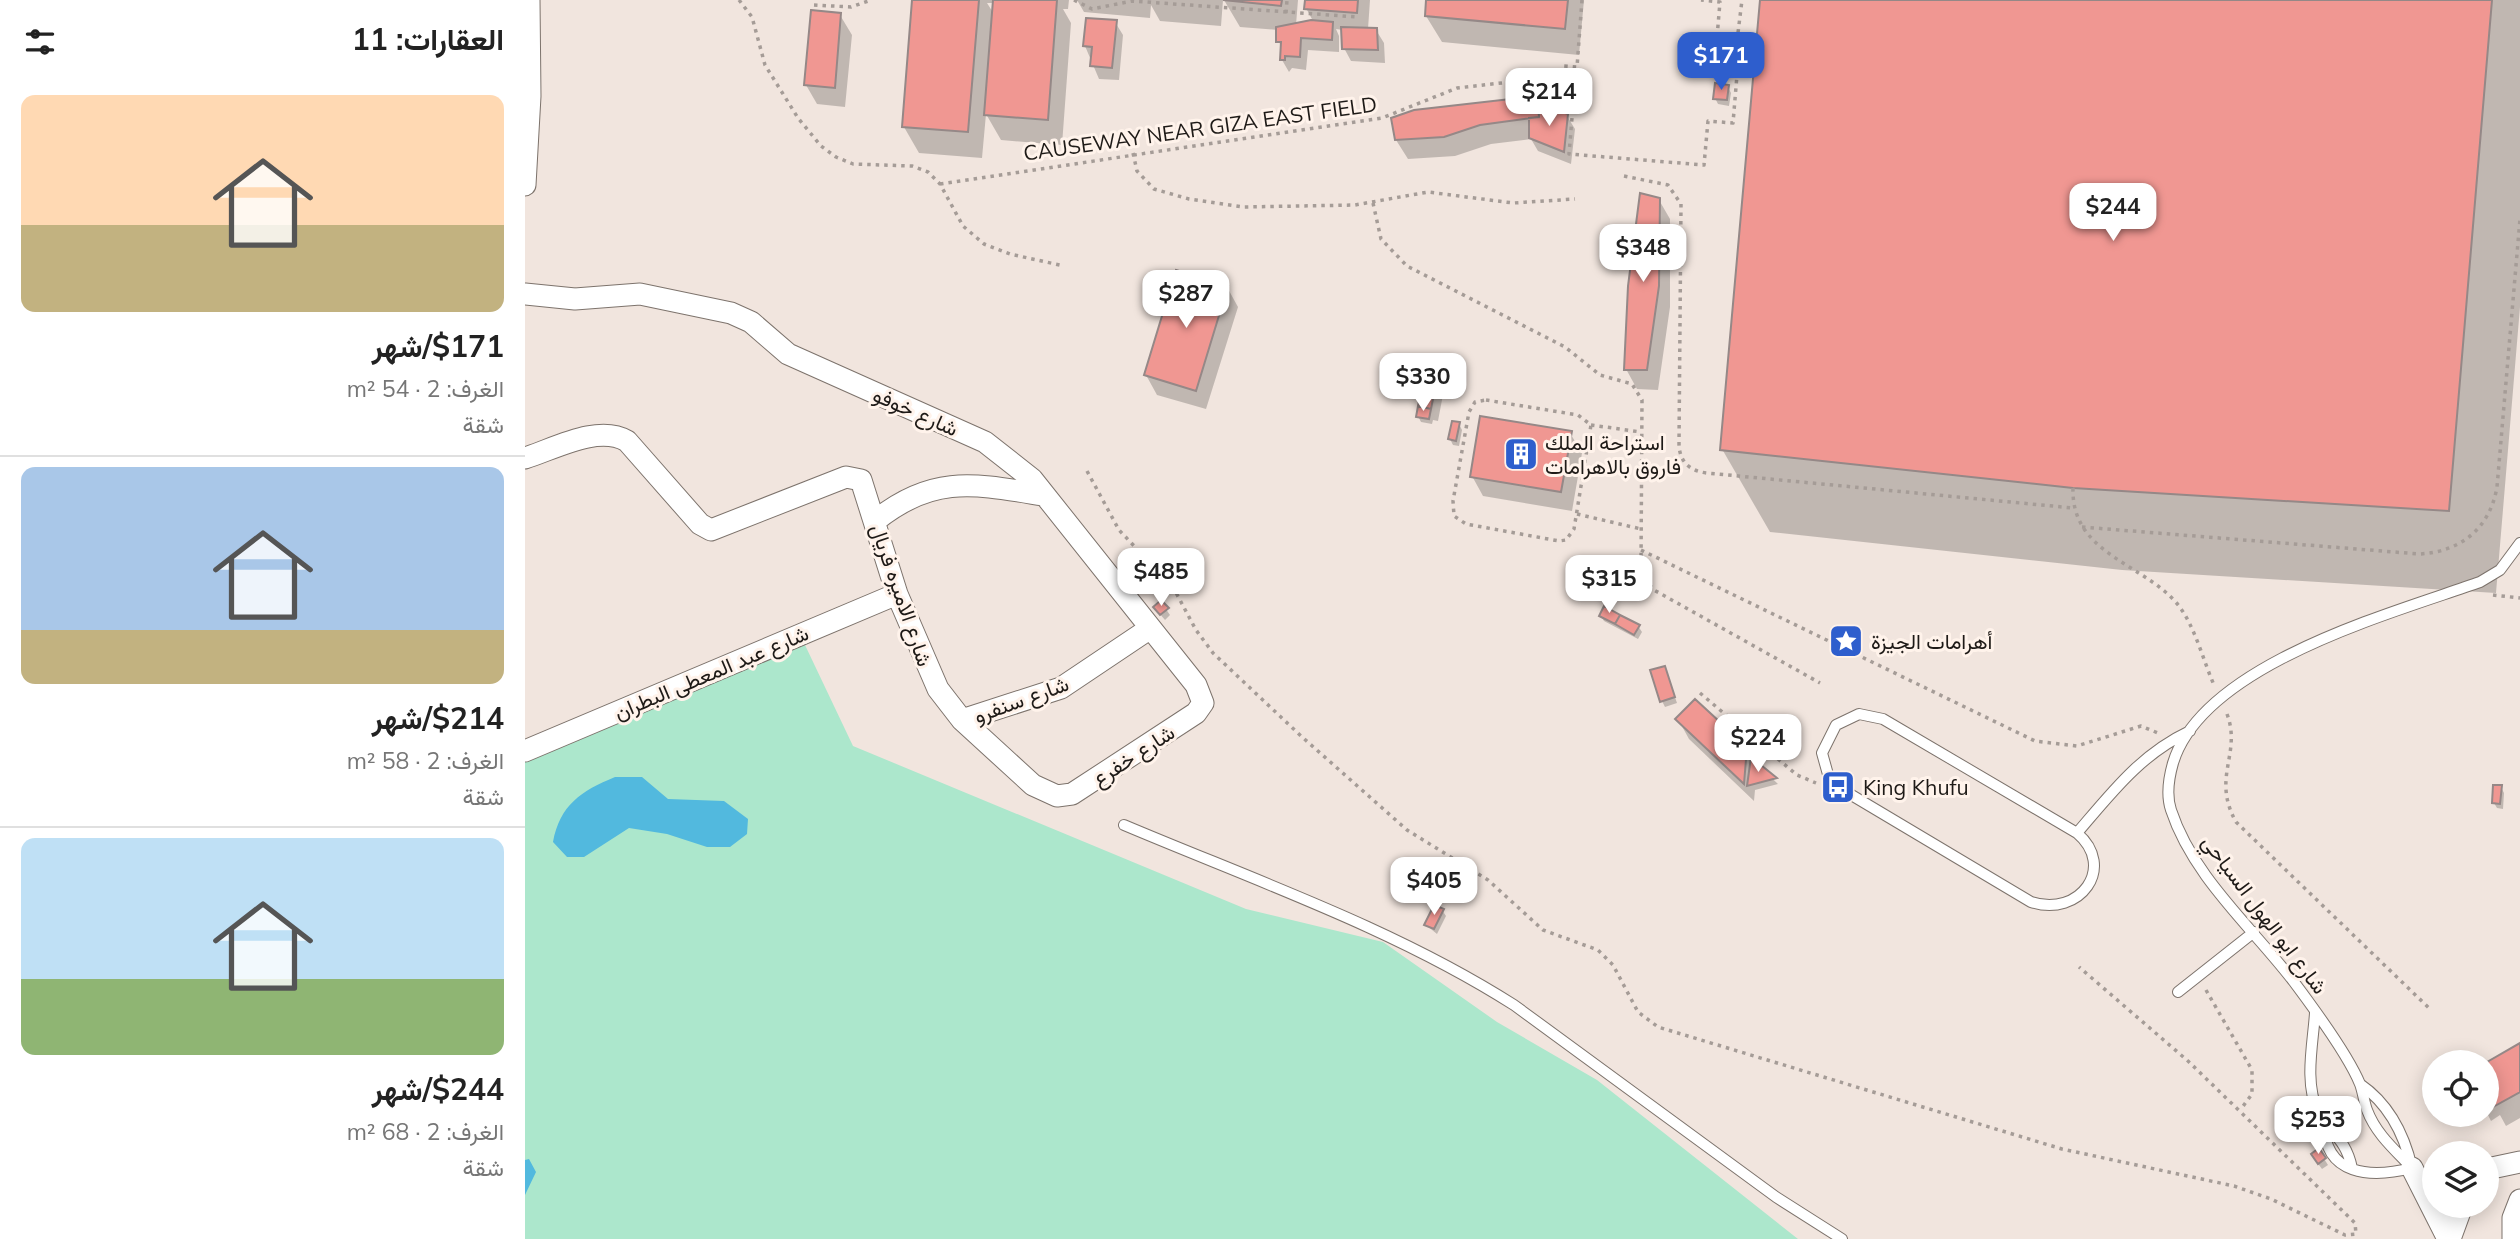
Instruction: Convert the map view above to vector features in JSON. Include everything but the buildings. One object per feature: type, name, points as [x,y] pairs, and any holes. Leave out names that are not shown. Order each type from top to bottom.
[{"type":"street","points":[[525,185],[529,0]]},
{"type":"street","name":"شارع خوفو","points":[[525,294],[575,299],[640,294],[741,316],[788,354],[985,442],[1021,469],[1044,495],[1196,685],[1203,703]]},
{"type":"street","name":"شارع الاميره فريال","points":[[525,458],[604,434],[627,441],[699,524],[711,530],[846,477],[856,477],[865,485],[897,594],[930,677],[963,720],[1033,785],[1058,796]]},
{"type":"street","points":[[875,520],[918,493],[950,485],[984,485],[1044,495]]},
{"type":"street","name":"شارع عبد المعطى البطران","points":[[528,743],[897,594]]},
{"type":"street","name":"شارع سنفرو","points":[[963,720],[1061,688],[1149,629]]},
{"type":"street","name":"شارع خفرع","points":[[1058,796],[1065,797],[1080,789],[1196,713],[1203,703]]},
{"type":"street","points":[[2499,1166],[2520,1162]]},
{"type":"street","points":[[2412,1168],[2422,1169]]},
{"type":"street","points":[[2412,1168],[2449,1239]]},
{"type":"street","points":[[2513,1239],[2513,1218],[2520,1200]]},
{"type":"street","points":[[2449,1239],[2457,1218]]},
{"type":"lane","name":"شارع ابو الهول السياحي","points":[[2412,1168],[2403,1136],[2389,1111],[2360,1084],[2315,1013],[2201,867],[2180,832],[2170,806],[2169,778],[2177,751],[2191,730],[2220,700],[2267,666],[2309,644],[2480,582],[2500,570],[2520,543]]},
{"type":"lane","points":[[1871,715],[2077,833],[2093,855],[2092,875],[2080,896],[2059,907],[2040,905],[1838,787],[1823,766],[1826,741],[1836,725],[1847,718],[1871,715]]},
{"type":"lane","points":[[2077,833],[2128,773],[2168,741],[2191,730]]},
{"type":"lane","points":[[1124,825],[1399,942],[1478,981],[1514,1004],[1784,1203],[1842,1239]]},
{"type":"lane","points":[[2178,992],[2254,932]]},
{"type":"lane","points":[[2315,1013],[2311,1078],[2314,1101],[2324,1121],[2343,1142],[2351,1168],[2377,1175],[2412,1168]]},
{"type":"lane","name":"شارع ابو الهول السياحي","points":[[2360,1084],[2367,1110],[2379,1133],[2412,1168]]},
{"type":"path","points":[[739,0],[752,17],[765,65],[798,118],[821,146],[836,157],[853,164],[921,168],[940,184],[963,226],[984,244],[1010,254],[1064,265]]},
{"type":"path","points":[[814,5],[851,7],[871,0]]},
{"type":"path","points":[[1074,0],[1092,9],[1139,0],[1210,8],[1358,17]]},
{"type":"path","points":[[1210,8],[1211,0]]},
{"type":"path","points":[[1286,13],[1287,0]]},
{"type":"path","points":[[1582,0],[1577,67],[1564,66],[1563,76],[1563,82],[1575,82],[1569,154],[1705,165],[1708,121],[1733,123],[1739,51],[1716,49],[1720,2],[1701,0]]},
{"type":"path","points":[[1737,41],[1742,0]]},
{"type":"path","name":"CAUSEWAY NEAR GIZA EAST FIELD","points":[[940,184],[1133,153],[1383,118],[1457,88],[1563,76]]},
{"type":"path","points":[[1133,153],[1137,171],[1147,184],[1189,199],[1270,209],[1373,202],[1428,192],[1513,202],[1576,199]]},
{"type":"path","points":[[1624,176],[1668,185],[1681,204],[1679,443],[1683,461],[1690,468],[1707,473],[2073,508]]},
{"type":"path","points":[[1373,202],[1381,239],[1407,266],[1565,346],[1599,374],[1632,384],[1642,400],[1642,572],[1654,590],[1820,683]]},
{"type":"path","points":[[2082,527],[2420,554],[2448,550],[2472,536],[2489,513],[2497,487],[2520,219]]},
{"type":"path","points":[[1591,425],[1577,514],[1571,535],[1559,541],[1466,524],[1454,516],[1453,501],[1469,412],[1475,402],[1486,400],[1578,415],[1591,425],[1641,432]]},
{"type":"path","points":[[1087,471],[1119,530],[1173,587],[1196,630],[1213,653],[1407,830],[1488,880],[1543,930],[1598,950],[1613,965],[1638,1012],[1658,1027],[2062,1149],[2234,1186],[2279,1203],[2345,1235],[2356,1234],[2355,1223],[2240,1110],[2079,967]]},
{"type":"path","points":[[2073,488],[2073,508],[2082,527],[2096,543],[2178,605],[2231,727],[2233,739],[2224,786],[2236,822],[2430,1009]]},
{"type":"path","points":[[1577,514],[1641,529]]},
{"type":"path","points":[[1641,550],[2035,741],[2077,746],[2141,726],[2149,727],[2168,741]]},
{"type":"path","points":[[2482,593],[2520,598]]},
{"type":"path","points":[[1700,693],[1797,775],[1838,787]]},
{"type":"path","points":[[2198,976],[2252,1070],[2252,1094],[2240,1110]]},
{"type":"green space","points":[[805,645],[853,746],[1246,909],[1383,942],[1497,1022],[1597,1080],[1798,1239],[525,1239],[525,755]]},
{"type":"water","points":[[615,777],[642,777],[668,799],[724,801],[748,819],[747,834],[730,847],[707,847],[667,834],[629,828],[584,857],[567,857],[553,842],[561,818],[582,794]]},
{"type":"water","points":[[529,1159],[536,1172],[525,1195],[525,1160]]},
{"type":"place","name":"استراحة الملك فاروق بالاهرامات","points":[[1521,454]]},
{"type":"place","name":"أهرامات الجيزة","points":[[1846,641]]},
{"type":"place","name":"King Khufu","points":[[1838,787]]}]
